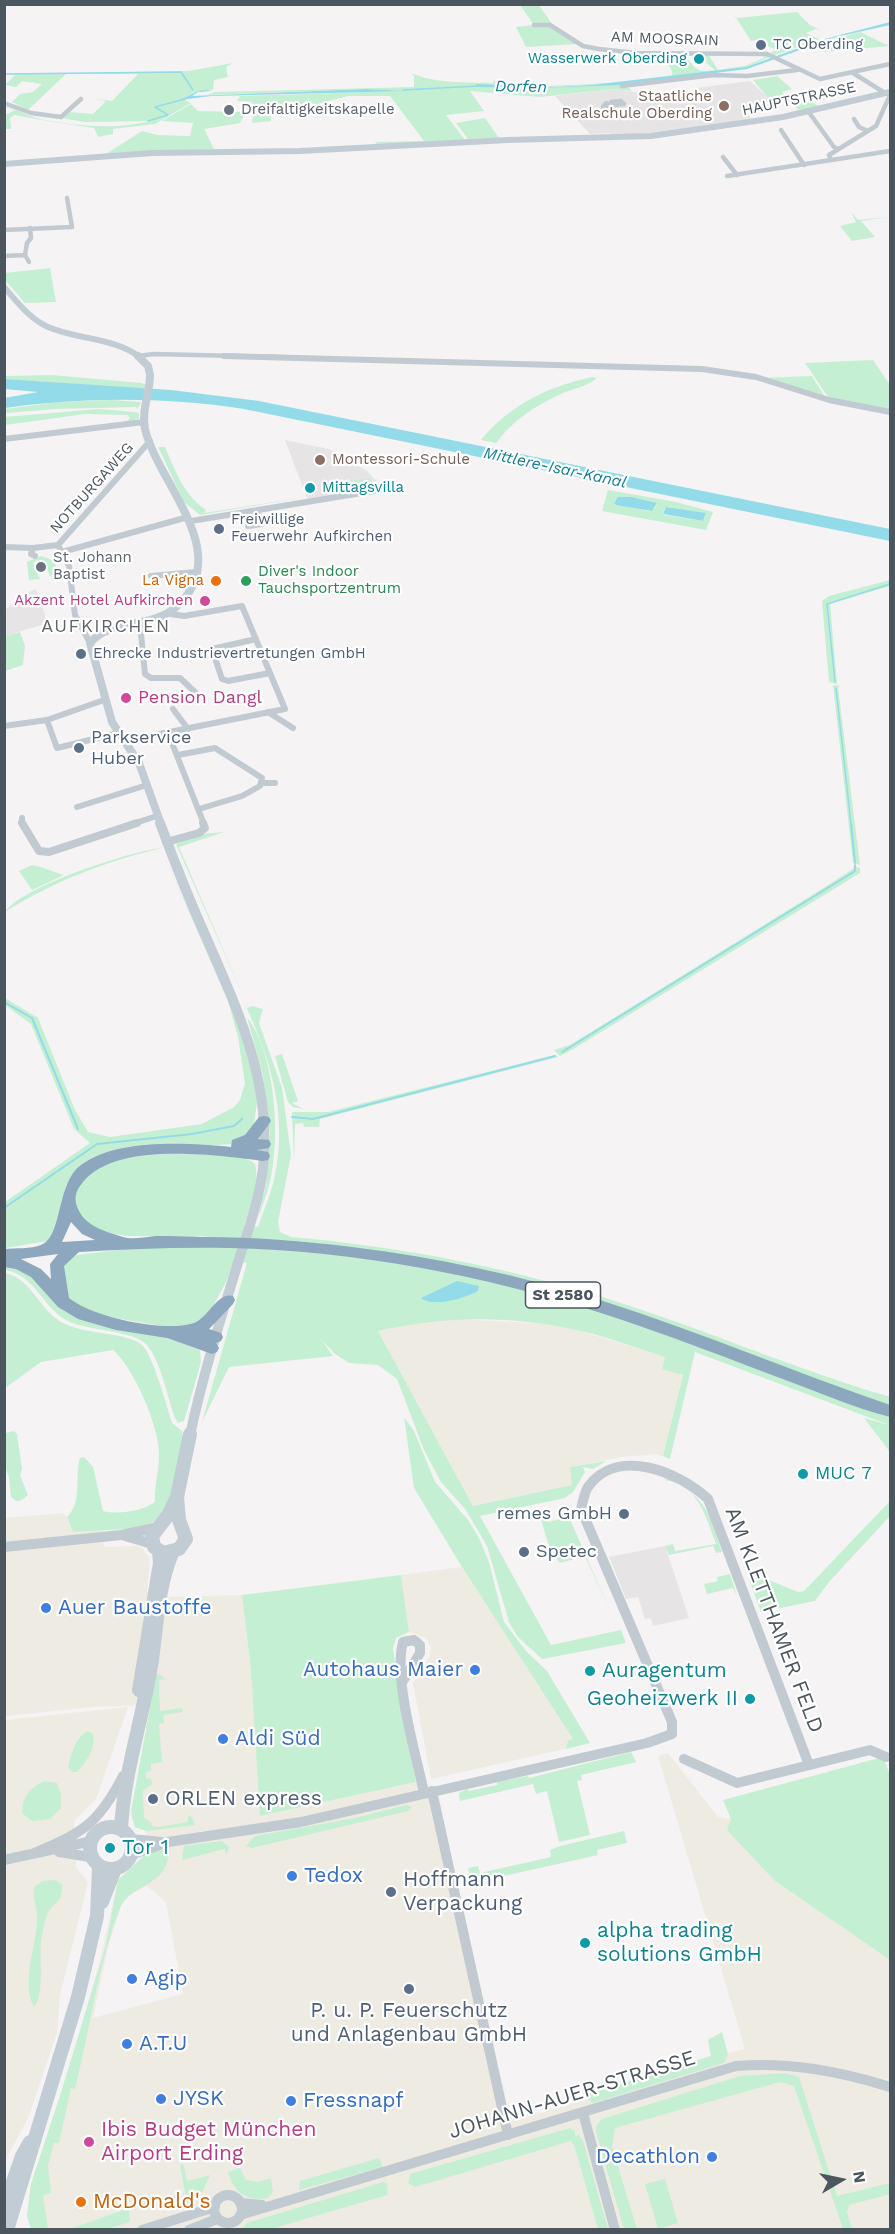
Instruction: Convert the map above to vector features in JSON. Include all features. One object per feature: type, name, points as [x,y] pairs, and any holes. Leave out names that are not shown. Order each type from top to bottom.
[{"type":"highway","points":[[211,1150],[233,1146],[250,1139],[264,1120]]},
{"type":"highway","points":[[233,1146],[263,1150]]},
{"type":"highway","points":[[46,1250],[61,1236],[68,1202],[78,1175],[89,1165],[104,1158],[136,1153],[263,1150]]},
{"type":"highway","name":"St 2580","points":[[68,1202],[75,1220],[85,1230],[134,1244]]},
{"type":"highway","name":"St 2580","points":[[4,1255],[75,1247],[191,1242],[302,1247],[375,1254],[473,1272],[621,1313],[891,1411]]},
{"type":"highway","points":[[60,1298],[57,1264],[75,1247]]},
{"type":"highway","points":[[4,1261],[33,1268],[60,1298],[74,1310],[87,1316],[214,1342]]},
{"type":"highway","points":[[165,1332],[184,1331],[204,1325],[228,1300]]},
{"type":"highway","points":[[184,1331],[214,1342]]},
{"type":"street","name":"AM MOOSRAIN","points":[[534,25],[552,26],[583,46],[598,49],[635,53],[774,57],[797,70],[824,80],[891,64]]},
{"type":"street","name":"AM MOOSRAIN","points":[[622,86],[714,75],[747,76],[797,70]]},
{"type":"street","points":[[831,160],[829,155],[879,123],[890,95],[853,73]]},
{"type":"street","points":[[666,81],[673,88]]},
{"type":"street","name":"HAUPTSTRASSE","points":[[4,164],[111,156],[300,151],[501,140],[642,137],[704,130],[808,111],[888,93]]},
{"type":"street","points":[[4,103],[35,114],[61,117],[81,99]]},
{"type":"street","points":[[808,111],[834,147],[839,149]]},
{"type":"street","points":[[854,119],[859,127],[868,131]]},
{"type":"street","points":[[781,130],[804,165]]},
{"type":"street","points":[[727,176],[891,151]]},
{"type":"street","points":[[723,157],[737,175]]},
{"type":"street","points":[[4,230],[72,227],[67,198]]},
{"type":"street","points":[[29,262],[25,255],[27,243],[31,238],[30,228]]},
{"type":"street","points":[[5,257],[25,255]]},
{"type":"street","points":[[5,257],[12,266]]},
{"type":"street","points":[[4,287],[30,315],[48,327],[111,344],[138,356],[149,369],[150,386],[145,405],[144,422],[150,441],[172,490],[189,519],[200,549],[196,572],[184,599],[171,614]]},
{"type":"street","points":[[138,356],[154,354],[702,369],[756,377],[838,402],[891,412]]},
{"type":"street","points":[[4,440],[144,422]]},
{"type":"street","name":"NOTBURGAWEG","points":[[91,640],[83,633],[75,615],[69,566],[58,545],[150,441]]},
{"type":"street","points":[[62,552],[189,519],[392,488]]},
{"type":"street","points":[[248,526],[262,524],[257,510]]},
{"type":"street","points":[[4,547],[33,548],[58,545]]},
{"type":"street","points":[[33,548],[31,554],[35,556]]},
{"type":"street","points":[[151,576],[196,572]]},
{"type":"street","points":[[47,720],[57,748],[121,737],[168,733],[285,709],[242,606],[184,616],[171,614],[140,624],[105,631],[91,640],[104,700],[121,737],[139,763],[181,880],[249,1037],[260,1079],[264,1120],[263,1150],[252,1221],[200,1387],[177,1497],[181,1523],[186,1530],[187,1539],[183,1547],[161,1549],[121,1535]]},
{"type":"street","points":[[140,624],[145,674],[151,678],[180,678],[197,694]]},
{"type":"street","points":[[256,639],[212,649],[222,679],[228,681],[270,673]]},
{"type":"street","points":[[4,726],[47,720],[104,700]]},
{"type":"street","points":[[173,709],[188,729]]},
{"type":"street","points":[[268,712],[293,728]]},
{"type":"street","points":[[166,842],[204,830],[199,809],[168,733]]},
{"type":"street","points":[[178,755],[215,748],[258,774],[262,783]]},
{"type":"street","points":[[199,809],[242,796],[262,783],[275,783]]},
{"type":"street","points":[[77,807],[147,784]]},
{"type":"street","points":[[22,818],[22,825],[39,851],[49,852],[157,816]]},
{"type":"street","name":"AM KLETTHAMER FELD","points":[[131,1855],[168,1842],[301,1822],[647,1743],[672,1734],[673,1724],[581,1509],[586,1491],[592,1482],[603,1474],[628,1466],[650,1467],[678,1475],[690,1481],[708,1499],[809,1765]]},
{"type":"street","points":[[114,1828],[151,1666],[159,1604],[161,1549],[159,1525],[177,1497]]},
{"type":"street","points":[[4,1547],[121,1535],[159,1525],[181,1523]]},
{"type":"street","points":[[402,1681],[508,2135]]},
{"type":"street","points":[[684,1759],[737,1783],[870,1750],[885,1757]]},
{"type":"street","points":[[32,1854],[76,1835],[98,1820],[129,1764]]},
{"type":"street","points":[[4,1860],[92,1840],[99,1832],[114,1828],[131,1839],[131,1855],[114,1869],[97,1916],[78,1997],[20,2191],[15,2216],[16,2229]]},
{"type":"street","name":"AM KLETTHAMER FELD","points":[[131,1839],[168,1842]]},
{"type":"street","points":[[92,1840],[97,1916]]},
{"type":"street","points":[[51,1851],[114,1869]]},
{"type":"street","name":"JOHANN-AUER-STRASSE","points":[[189,2229],[229,2223],[267,2205],[583,2114],[736,2066],[785,2063],[831,2069],[891,2087]]},
{"type":"street","points":[[583,2114],[615,2229]]},
{"type":"street","points":[[4,2207],[22,2156],[39,2127]]},
{"type":"street","points":[[7,2229],[39,2127]]},
{"type":"street","name":"JOHANN-AUER-STRASSE","points":[[215,2206],[218,2200],[227,2194],[236,2197],[240,2203],[267,2205]]},
{"type":"street","points":[[142,2229],[215,2206],[229,2223],[240,2203]]},
{"type":"shaded area","points":[[750,81],[772,101],[741,107],[751,118],[735,121],[733,125],[617,137],[609,133],[590,134],[555,96],[614,89],[669,97],[700,92],[696,88]]},
{"type":"shaded area","name":"Montessori-Schule","points":[[285,440],[329,449],[367,471],[383,488],[308,501]]},
{"type":"shaded area","points":[[36,589],[48,623],[5,636],[5,610],[26,593]]},
{"type":"shaded area","points":[[450,1319],[538,1323],[577,1330],[665,1357],[683,1374],[663,1456],[656,1454],[621,1457],[570,1467],[572,1485],[473,1506],[378,1331],[413,1323]]},
{"type":"shaded area","points":[[62,1513],[67,1517],[73,1532],[103,1530],[104,1547],[137,1546],[143,1549],[150,1559],[147,1591],[167,1597],[242,1595],[251,1671],[261,1816],[416,1782],[440,1805],[508,2109],[516,2120],[722,2060],[728,2053],[745,2049],[658,1756],[668,1753],[718,1817],[731,1819],[775,1881],[890,1960],[890,2229],[31,2229],[27,2216],[31,2184],[73,2055],[101,1957],[118,1880],[147,1853],[146,1831],[135,1827],[131,1816],[151,1705],[94,1707],[5,1716],[5,1518]],"holes":[[[147,1886],[166,1902],[183,1994],[93,2018],[108,1947],[121,1906],[127,1896]]]},
{"type":"shaded area","points":[[665,1546],[689,1618],[653,1626],[651,1618],[645,1619],[638,1597],[626,1599],[609,1557]]},
{"type":"shaded area","name":"Autohaus Maier","points":[[462,1567],[578,1746],[431,1779],[413,1683],[430,1656],[431,1647],[426,1638],[409,1632],[401,1575]]},
{"type":"shaded area","points":[[128,1707],[96,1799],[74,1821],[76,1867],[88,1882],[60,1995],[57,2032],[29,2116],[5,2161],[5,1720]]},
{"type":"green space","points":[[520,5],[539,5],[552,24],[578,44],[526,47],[516,27],[534,25]]},
{"type":"green space","points":[[797,12],[810,25],[822,31],[816,29],[806,33],[821,40],[774,55],[770,53],[776,50],[756,40],[751,41],[733,13],[737,18]]},
{"type":"green space","points":[[860,32],[889,46],[824,52],[815,44]]},
{"type":"green space","points":[[672,54],[685,54],[697,69],[704,71],[715,70],[705,62],[707,61],[703,55],[708,54],[718,70],[745,66],[764,58],[762,54],[772,56],[746,67],[672,77],[671,68],[663,58],[673,58]]},
{"type":"green space","points":[[233,63],[226,67],[228,77],[214,80],[213,90],[192,93],[183,99],[191,103],[155,124],[113,129],[113,134],[98,137],[94,128],[71,124],[110,126],[151,121],[84,122],[62,118],[69,112],[93,114],[106,101],[90,98],[112,101],[138,74],[66,74],[28,110],[12,102],[20,94],[33,92],[42,84],[22,81],[16,87],[5,85],[15,75],[5,74],[189,71]]},
{"type":"green space","points":[[411,73],[451,82],[493,83],[494,80],[497,83],[548,86],[633,82],[555,87],[477,84],[540,88],[625,84],[632,91],[614,89],[540,97],[470,91],[484,111],[446,115],[465,140],[377,145],[375,142],[424,141],[390,96],[348,96],[271,116],[271,121],[252,123],[255,105],[251,105],[252,102],[237,101],[240,96],[404,91],[366,89],[207,95],[215,92],[414,87],[414,76]]},
{"type":"green space","points":[[777,76],[792,89],[782,92],[786,96],[820,107],[799,110],[789,102],[772,102],[753,80]]},
{"type":"green space","points":[[191,104],[198,111],[245,112],[240,123],[204,129],[214,149],[106,154],[142,131],[157,135],[190,136],[193,123],[162,121]]},
{"type":"green space","points":[[4,107],[13,109],[50,121],[14,115],[10,118],[11,129],[5,129],[5,115],[15,110]]},
{"type":"green space","points":[[485,118],[499,138],[468,139],[456,123]]},
{"type":"green space","points":[[851,212],[858,220],[890,217],[861,221],[875,237],[852,241],[840,226],[856,222]]},
{"type":"green space","points":[[50,268],[56,302],[25,303],[5,280],[5,273]]},
{"type":"green space","points":[[873,360],[890,385],[890,411],[828,397],[805,363]]},
{"type":"green space","points":[[52,375],[147,385],[146,389],[5,379],[4,376]]},
{"type":"green space","points":[[812,376],[825,397],[762,378]]},
{"type":"green space","points":[[592,377],[597,378],[534,408],[510,427],[496,443],[481,440],[505,416],[531,399],[560,386]]},
{"type":"green space","points":[[111,400],[141,402],[138,409],[136,407],[56,409],[5,413],[5,409],[58,402]]},
{"type":"green space","points":[[98,409],[135,412],[139,413],[139,419],[126,422],[130,418],[128,415],[85,414],[5,425],[5,417]]},
{"type":"green space","points":[[158,447],[165,447],[181,482],[191,497],[206,510],[204,513],[306,497],[200,515],[184,502]]},
{"type":"green space","points":[[370,478],[375,489],[343,494],[338,483]]},
{"type":"green space","points":[[608,490],[676,502],[713,512],[706,530],[602,511]],"holes":[[[618,497],[632,497],[657,503],[655,508],[648,511],[614,502]],[[666,507],[706,514],[703,521],[664,515]]]},
{"type":"green space","points":[[41,556],[55,561],[57,572],[50,577],[45,561],[37,560],[33,563],[40,579],[29,580],[27,562]]},
{"type":"green space","points":[[890,580],[890,586],[830,604],[837,684],[829,682],[822,601],[829,596]]},
{"type":"green space","points":[[20,632],[25,646],[23,665],[5,671],[5,636]]},
{"type":"green space","points":[[833,685],[841,686],[838,687],[860,865],[853,863]]},
{"type":"green space","points":[[224,832],[179,847],[245,1000],[176,844],[201,834]]},
{"type":"green space","points":[[161,848],[245,1036],[258,1096],[253,1130],[234,1144],[139,1150],[71,1177],[66,1186],[60,1227],[48,1241],[5,1248],[5,1202],[90,1143],[74,1129],[31,1024],[5,1005],[5,998],[38,1018],[75,1110],[88,1132],[110,1137],[202,1124],[234,1107],[240,1100],[245,1083],[238,1037],[228,1001]]},
{"type":"green space","points":[[161,848],[80,874],[42,891],[5,912],[16,902],[54,881],[102,863]]},
{"type":"green space","points":[[32,865],[64,875],[32,890],[19,871]]},
{"type":"green space","points":[[854,866],[860,868],[860,873],[575,1048],[560,1056],[554,1050],[570,1045],[817,892],[853,869]]},
{"type":"green space","points":[[252,1006],[263,1009],[259,1023],[282,1088],[291,1155],[278,1222],[280,1232],[291,1237],[334,1241],[460,1261],[583,1291],[658,1315],[823,1376],[890,1397],[890,1406],[530,1282],[201,1236],[126,1236],[90,1229],[73,1205],[80,1183],[91,1170],[108,1161],[178,1153],[227,1155],[245,1158],[255,1164],[255,1187],[244,1225],[258,1227],[273,1185],[279,1135],[275,1092],[270,1071],[247,1008]]},
{"type":"green space","points":[[247,1017],[256,1031],[268,1067],[275,1128],[272,1171],[257,1222],[266,1184],[270,1134],[263,1075]]},
{"type":"green space","points":[[282,1054],[298,1101],[292,1103],[304,1109],[293,1107],[288,1102],[275,1056]]},
{"type":"green space","points":[[555,1055],[558,1057],[320,1119],[319,1127],[304,1127],[303,1123],[295,1124],[294,1160],[292,1112],[328,1112]]},
{"type":"green space","points":[[222,1246],[348,1256],[411,1264],[474,1276],[580,1305],[684,1340],[890,1417],[890,1452],[864,1418],[889,1425],[695,1352],[670,1459],[663,1456],[683,1375],[662,1369],[665,1357],[587,1333],[526,1322],[452,1320],[378,1331],[473,1506],[572,1485],[570,1467],[606,1461],[593,1469],[583,1467],[585,1472],[573,1492],[565,1498],[480,1516],[551,1645],[621,1630],[626,1643],[542,1659],[517,1636],[509,1622],[487,1546],[466,1510],[441,1482],[424,1450],[397,1379],[378,1365],[349,1363],[335,1354],[321,1339],[333,1356],[229,1367],[202,1422],[247,1263],[234,1261],[226,1282],[205,1321],[174,1328],[109,1317],[79,1308],[65,1295],[59,1272],[72,1256],[77,1255],[142,1247]]},
{"type":"green space","points":[[5,1265],[24,1268],[53,1297],[200,1350],[201,1362],[184,1421],[178,1423],[175,1418],[160,1369],[147,1345],[132,1336],[68,1321],[59,1315],[24,1278],[5,1270]]},
{"type":"green space","points":[[5,1273],[15,1276],[29,1288],[47,1311],[63,1323],[83,1330],[135,1341],[142,1345],[151,1359],[172,1423],[182,1431],[183,1438],[177,1476],[169,1501],[155,1521],[144,1528],[73,1532],[67,1517],[77,1497],[80,1458],[84,1457],[93,1467],[103,1511],[116,1513],[130,1511],[144,1508],[155,1502],[159,1456],[155,1430],[137,1384],[113,1350],[41,1362],[5,1388]]},
{"type":"green space","points":[[404,1417],[414,1431],[435,1482],[468,1520],[479,1538],[489,1562],[504,1622],[526,1651],[547,1671],[590,1743],[566,1749],[568,1741],[573,1739],[414,1488]]},
{"type":"green space","points":[[4,1425],[5,1433],[14,1431],[17,1434],[22,1469],[20,1475],[28,1495],[22,1500],[16,1501],[11,1497],[9,1477],[5,1467]]},
{"type":"green space","points":[[670,1478],[683,1486],[664,1480]]},
{"type":"green space","points":[[693,1495],[705,1508],[722,1552],[716,1553],[713,1546],[669,1555],[665,1546],[673,1544],[675,1551],[716,1544],[699,1503]]},
{"type":"green space","points":[[890,1501],[890,1516],[829,1582],[815,1601],[761,1612],[749,1579],[754,1574],[798,1592],[804,1591]]},
{"type":"green space","points":[[546,1517],[548,1522],[569,1517],[611,1613],[585,1556],[560,1563],[556,1558],[541,1519]]},
{"type":"green space","points":[[730,1574],[737,1596],[733,1588],[707,1594],[704,1584],[718,1581],[717,1577]]},
{"type":"green space","points":[[401,1575],[409,1632],[396,1638],[393,1648],[402,1716],[416,1782],[260,1816],[251,1671],[242,1595]]},
{"type":"green space","points":[[160,1674],[165,1679],[159,1680],[160,1711],[182,1708],[183,1712],[163,1715],[164,1723],[159,1724],[162,1762],[151,1764],[151,1771],[146,1772],[146,1779],[151,1778],[152,1784],[143,1791],[144,1818],[151,1822],[152,1826],[158,1827],[188,1822],[188,1816],[191,1816],[195,1825],[146,1831],[135,1827],[131,1811],[156,1675]]},
{"type":"green space","points":[[88,1731],[93,1734],[92,1750],[77,1772],[72,1772],[68,1767],[74,1747]]},
{"type":"green space","points":[[631,1752],[636,1762],[581,1775],[582,1780],[577,1781],[590,1835],[559,1842],[547,1791],[536,1794],[533,1784],[460,1801],[459,1793],[467,1789],[469,1791],[497,1785],[497,1782],[528,1776],[529,1778]]},
{"type":"green space","points":[[883,1757],[890,1775],[890,1960],[775,1881],[727,1830],[731,1819],[723,1800]]},
{"type":"green space","points":[[44,1781],[57,1783],[61,1794],[61,1808],[50,1819],[32,1821],[22,1813],[25,1798],[34,1787]]},
{"type":"green space","points":[[406,1805],[412,1807],[408,1811],[252,1848],[246,1846],[255,1836],[355,1818]]},
{"type":"green space","points":[[624,1831],[627,1843],[597,1850],[598,1855],[477,1882],[478,1887],[473,1888],[468,1868],[478,1866],[480,1873],[551,1857],[550,1850],[560,1846]]},
{"type":"green space","points":[[222,1841],[229,1847],[226,1856],[225,1849],[182,1860],[184,1846]]},
{"type":"green space","points":[[162,1850],[168,1856],[161,1874],[125,1900],[112,1930],[75,2089],[71,2088],[59,2143],[54,2143],[48,2165],[51,2193],[43,2195],[48,2229],[31,2229],[27,2216],[31,2184],[106,1945],[118,1880],[147,1853]]},
{"type":"green space","points":[[56,1880],[62,1885],[62,1892],[59,1900],[50,1909],[45,1923],[41,1941],[39,1994],[34,2007],[30,1997],[29,1975],[37,1919],[34,1887],[43,1881]]},
{"type":"green space","points":[[722,2032],[728,2054],[724,2063],[593,2103],[583,2095],[711,2056],[708,2040]]},
{"type":"green space","points":[[785,2073],[799,2077],[837,2196],[890,2183],[890,2194],[849,2205],[847,2212],[852,2229],[843,2229],[794,2086],[780,2082],[615,2128],[612,2147],[637,2229],[624,2229],[596,2132],[596,2126],[602,2119],[740,2076]]},
{"type":"green space","points":[[570,2128],[575,2131],[575,2136],[579,2135],[583,2141],[608,2229],[598,2229],[571,2141],[415,2187],[408,2183],[410,2174]]},
{"type":"green space","points":[[379,2158],[383,2167],[299,2190],[300,2181]]},
{"type":"green space","points":[[183,2163],[187,2181],[210,2175],[203,2191],[187,2204],[180,2165]]},
{"type":"green space","points":[[240,2168],[246,2180],[258,2182],[271,2178],[273,2192],[268,2198],[247,2197],[237,2190],[228,2172]]},
{"type":"green space","points":[[665,2179],[678,2223],[658,2229],[645,2184]]},
{"type":"green space","points":[[383,2182],[388,2184],[387,2195],[271,2229],[243,2229],[247,2223]]},
{"type":"green space","points":[[129,2208],[130,2222],[107,2229],[70,2229]]},
{"type":"water","points":[[890,22],[890,25],[836,37],[747,69],[621,85],[540,88],[477,87],[476,84],[555,87],[591,85],[746,67],[821,40]]},
{"type":"water","points":[[366,89],[408,91],[211,96],[180,100],[202,90],[212,91],[198,92],[192,96]]},
{"type":"water","name":"Mittlere-Isar-Kanal","points":[[5,379],[171,390],[259,401],[890,529],[890,541],[244,409],[184,402],[124,400],[35,404],[5,408],[4,398],[38,392],[5,389]]},
{"type":"water","points":[[618,497],[632,497],[657,503],[652,511],[616,505],[614,503]]},
{"type":"water","points":[[666,507],[706,513],[703,521],[663,514]]},
{"type":"water","points":[[457,1281],[479,1286],[478,1291],[441,1302],[426,1301],[421,1298]]},
{"type":"waterway","name":"Dorfen","points":[[4,74],[181,72],[193,90]]},
{"type":"waterway","name":"Dorfen","points":[[403,90],[478,86]]},
{"type":"waterway","name":"Dorfen","points":[[148,121],[168,115],[155,107],[185,99]]},
{"type":"waterway","points":[[835,682],[827,604],[890,584]]},
{"type":"waterway","points":[[836,688],[851,824]]},
{"type":"waterway","points":[[851,823],[855,863]]},
{"type":"waterway","points":[[562,1052],[855,871],[855,865]]},
{"type":"waterway","points":[[4,1002],[32,1018],[78,1129]]},
{"type":"waterway","points":[[292,1117],[313,1119],[555,1056]]},
{"type":"waterway","points":[[4,1208],[97,1144],[192,1134],[234,1126],[242,1119]]},
{"type":"place","name":"TC Oberding","points":[[761,45]]},
{"type":"place","name":"Wasserwerk Oberding","points":[[699,59]]},
{"type":"place","name":"Staatliche Realschule Oberding","points":[[724,106]]},
{"type":"place","name":"Dreifaltigkeitskapelle","points":[[229,110]]},
{"type":"place","name":"Montessori-Schule","points":[[320,460]]},
{"type":"place","name":"Mittagsvilla","points":[[310,488]]},
{"type":"place","name":"Freiwillige Feuerwehr Aufkirchen","points":[[219,529]]},
{"type":"place","name":"St. Johann Baptist","points":[[41,567]]},
{"type":"place","name":"La Vigna","points":[[216,581]]},
{"type":"place","name":"Diver's Indoor Tauchsportzentrum","points":[[246,581]]},
{"type":"place","name":"Akzent Hotel Aufkirchen","points":[[205,601]]},
{"type":"place","name":"Ehrecke Industrievertretungen GmbH","points":[[81,654]]},
{"type":"place","name":"Pension Dangl","points":[[126,698]]},
{"type":"place","name":"Parkservice Huber","points":[[79,748]]},
{"type":"place","name":"MUC 7","points":[[803,1474]]},
{"type":"place","name":"remes GmbH","points":[[624,1514]]},
{"type":"place","name":"Spetec","points":[[524,1552]]},
{"type":"place","name":"Auer Baustoffe","points":[[46,1608]]},
{"type":"place","name":"Autohaus Maier","points":[[475,1670]]},
{"type":"place","name":"Auragentum","points":[[590,1671]]},
{"type":"place","name":"Geoheizwerk II","points":[[750,1699]]},
{"type":"place","name":"Aldi Süd","points":[[223,1739]]},
{"type":"place","name":"ORLEN express","points":[[153,1799]]},
{"type":"place","name":"Tor 1","points":[[110,1848]]},
{"type":"place","name":"Tedox","points":[[292,1876]]},
{"type":"place","name":"Hoffmann Verpackung","points":[[391,1892]]},
{"type":"place","name":"alpha trading solutions GmbH","points":[[585,1943]]},
{"type":"place","name":"Agip","points":[[132,1979]]},
{"type":"place","name":"P. u. P. Feuerschutz und Anlagenbau GmbH","points":[[409,1989]]},
{"type":"place","name":"A.T.U","points":[[127,2044]]},
{"type":"place","name":"JYSK","points":[[161,2099]]},
{"type":"place","name":"Fressnapf","points":[[291,2101]]},
{"type":"place","name":"Ibis Budget München Airport Erding","points":[[89,2142]]},
{"type":"place","name":"Decathlon","points":[[712,2157]]},
{"type":"place","name":"McDonald's","points":[[81,2202]]},
{"type":"district","name":"AUFKIRCHEN","points":[[106,627]]}]
